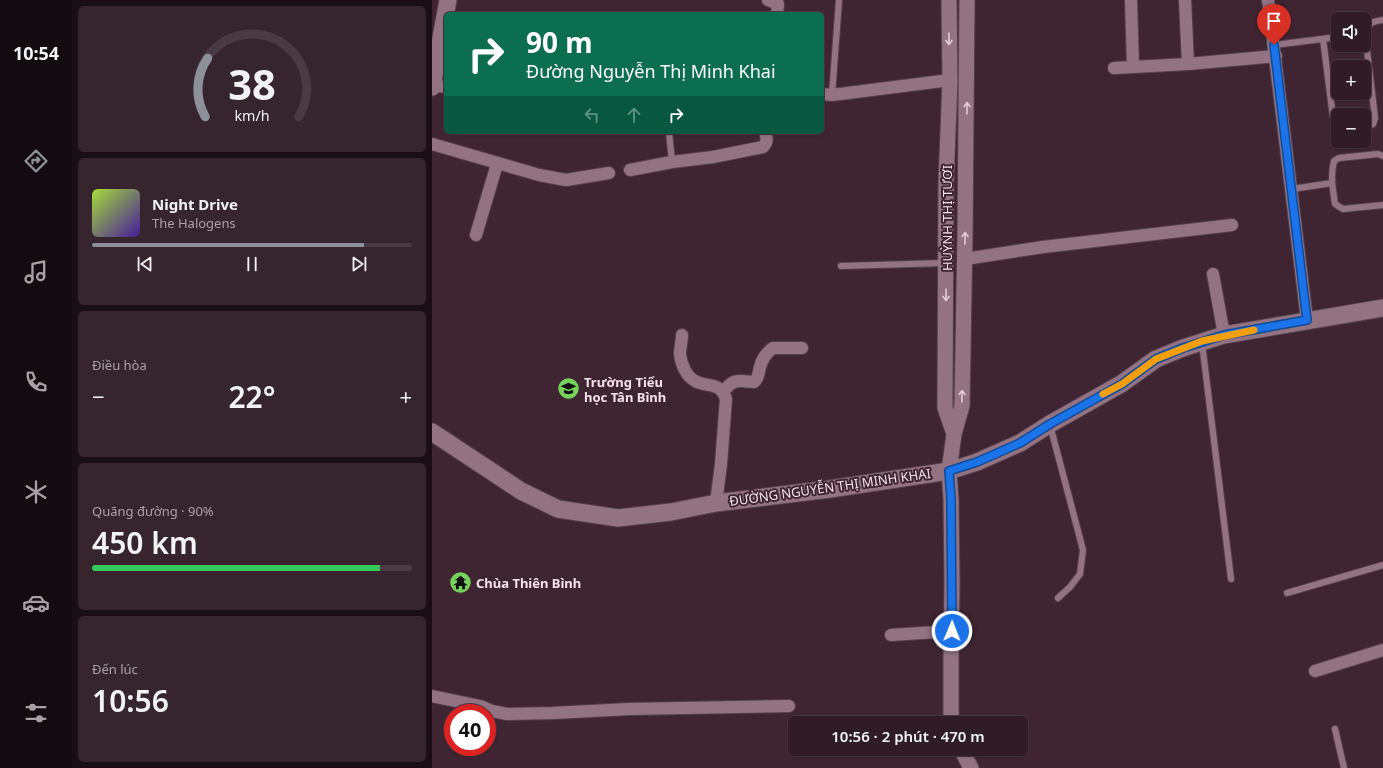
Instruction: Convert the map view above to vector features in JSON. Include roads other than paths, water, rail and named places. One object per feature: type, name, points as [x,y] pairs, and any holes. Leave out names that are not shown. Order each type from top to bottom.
[{"type":"main road","points":[[445,12],[448,0]]},
{"type":"main road","points":[[432,86],[435,53],[444,16]]},
{"type":"main road","name":"ĐƯỜNG NGUYỄN THỊ MINH KHAI","points":[[432,432],[521,492],[558,509],[618,518],[671,512],[716,503],[830,489],[949,471],[977,462],[1020,443],[1050,424],[1122,384],[1156,359],[1202,341],[1224,335],[1383,308]]},
{"type":"street","points":[[768,0],[778,4],[777,12]]},
{"type":"street","name":"HUỲNH THỊ TƯƠI","points":[[949,0],[950,80],[946,183],[947,263],[945,408],[954,434]]},
{"type":"street","name":"HUỲNH THỊ TƯƠI","points":[[951,716],[951,499],[949,471],[954,434],[962,406],[967,0]]},
{"type":"street","points":[[1131,0],[1133,66]]},
{"type":"street","points":[[1185,0],[1188,64]]},
{"type":"street","points":[[1268,0],[1307,320]]},
{"type":"street","points":[[1114,68],[1188,64],[1275,50]]},
{"type":"street","points":[[827,94],[950,80]]},
{"type":"street","points":[[432,86],[444,87]]},
{"type":"street","points":[[630,170],[672,162],[714,157],[763,147],[766,144],[767,139],[766,134]]},
{"type":"street","points":[[432,144],[497,164],[539,175],[566,180],[609,173]]},
{"type":"street","points":[[476,235],[497,164]]},
{"type":"street","points":[[965,259],[1043,247],[1232,225]]},
{"type":"street","points":[[1213,274],[1224,335]]},
{"type":"street","points":[[946,330],[963,330]]},
{"type":"street","points":[[682,335],[680,354],[682,364],[687,374],[695,381],[717,387],[724,391],[726,399],[721,464],[716,503]]},
{"type":"street","points":[[724,391],[729,384],[734,381],[754,382],[758,379],[760,367],[766,353],[773,348],[802,348]]},
{"type":"street","points":[[891,635],[952,631]]},
{"type":"street","points":[[1315,671],[1383,650]]},
{"type":"street","points":[[432,696],[480,706],[492,711],[507,714],[629,709],[789,706]]},
{"type":"street","points":[[965,756],[972,768]]},
{"type":"lane","points":[[827,94],[839,0]]},
{"type":"lane","points":[[1371,23],[1383,20]]},
{"type":"lane","points":[[1275,50],[1331,38]]},
{"type":"lane","points":[[1323,39],[1332,108]]},
{"type":"lane","points":[[1366,52],[1375,118],[1373,124],[1371,125]]},
{"type":"lane","points":[[668,134],[672,162]]},
{"type":"lane","points":[[1383,156],[1378,154],[1339,158],[1334,161],[1332,169],[1335,204],[1343,209],[1383,205]]},
{"type":"lane","points":[[1292,189],[1332,183]]},
{"type":"lane","points":[[841,266],[947,263]]},
{"type":"lane","points":[[1202,341],[1231,579]]},
{"type":"lane","points":[[1050,424],[1083,550],[1080,574],[1070,587],[1058,598]]},
{"type":"lane","points":[[1286,593],[1383,565]]},
{"type":"lane","points":[[1335,729],[1344,768]]},
{"type":"place","name":"Trường Tiểu học Tân Bình","points":[[569,389]]},
{"type":"place","name":"Chùa Thiên Bình","points":[[460,583]]}]
